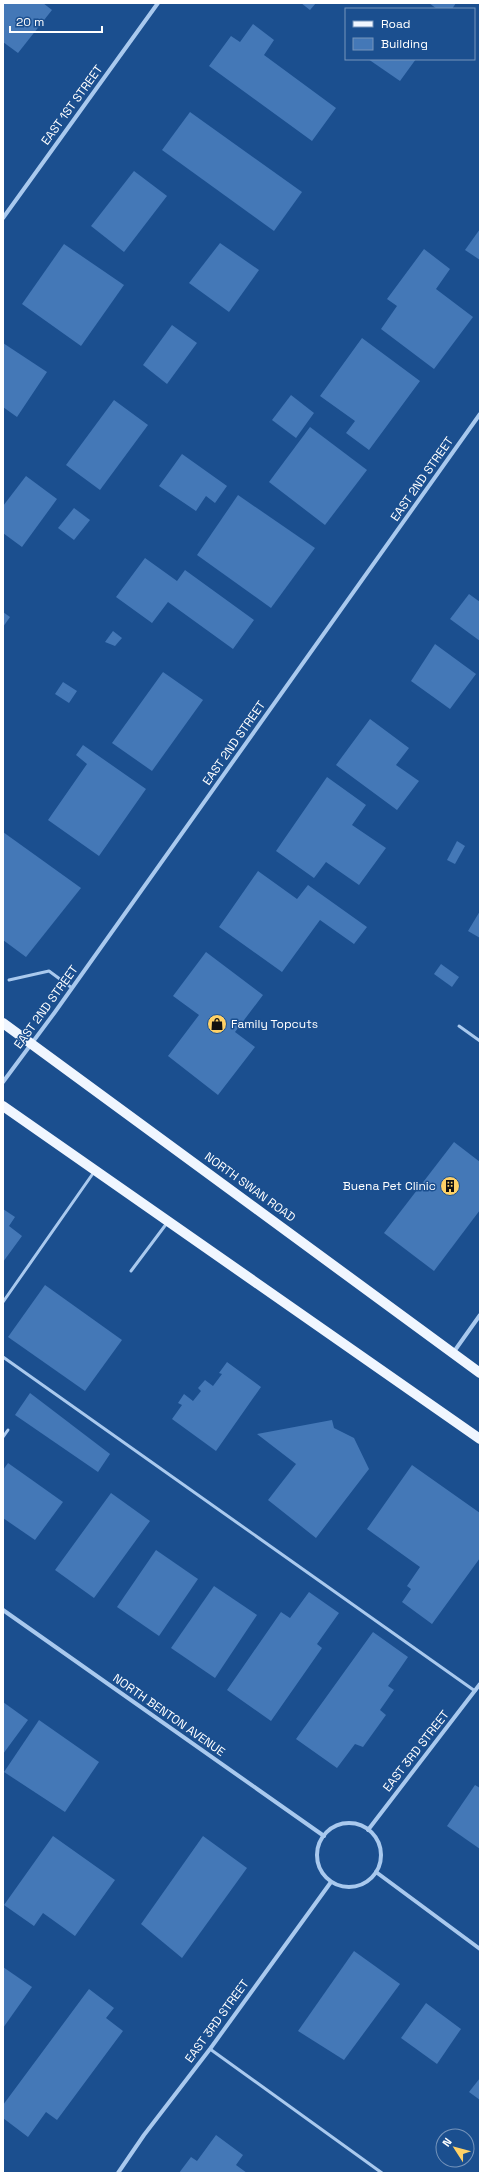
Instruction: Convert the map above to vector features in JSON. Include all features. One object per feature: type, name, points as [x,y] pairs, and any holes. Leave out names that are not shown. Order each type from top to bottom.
[{"type":"main road","name":"NORTH SWAN ROAD","points":[[3,1023],[33,1043],[480,1373]]},
{"type":"main road","points":[[3,1106],[480,1439]]},
{"type":"street","name":"EAST 1ST STREET","points":[[3,218],[158,3]]},
{"type":"street","name":"EAST 2ND STREET","points":[[3,1082],[33,1043],[480,414]]},
{"type":"street","points":[[452,1353],[480,1315]]},
{"type":"street","name":"NORTH BENTON AVENUE","points":[[3,1610],[324,1836]]},
{"type":"street","name":"EAST 3RD STREET","points":[[368,1830],[480,1684]]},
{"type":"street","points":[[352,1823],[368,1830],[378,1841],[381,1851],[381,1862],[376,1872],[365,1882],[351,1887],[331,1882],[324,1875],[318,1856],[319,1846],[324,1836],[332,1828],[341,1824],[352,1823]]},
{"type":"street","points":[[376,1872],[480,1949]]},
{"type":"street","name":"EAST 3RD STREET","points":[[118,2173],[144,2135],[210,2049],[331,1882]]},
{"type":"lane","points":[[9,980],[49,971],[72,988]]},
{"type":"lane","points":[[459,1026],[480,1041]]},
{"type":"lane","points":[[3,1302],[96,1171]]},
{"type":"lane","points":[[131,1271],[168,1222]]},
{"type":"lane","points":[[3,1357],[475,1691]]},
{"type":"lane","points":[[3,1437],[8,1430]]},
{"type":"lane","points":[[210,2049],[382,2173]]},
{"type":"building","points":[[3,3],[43,3],[52,10],[18,53],[3,42]]},
{"type":"building","points":[[301,3],[316,3],[310,10]]},
{"type":"building","points":[[429,3],[456,3],[453,8],[436,8]]},
{"type":"building","points":[[253,24],[274,40],[264,55],[336,108],[312,141],[209,66],[231,36],[240,42]]},
{"type":"building","points":[[369,60],[415,60],[400,81]]},
{"type":"building","points":[[190,112],[302,192],[274,231],[162,150]]},
{"type":"building","points":[[134,171],[167,196],[124,252],[91,226]]},
{"type":"building","points":[[480,229],[480,260],[465,250]]},
{"type":"building","points":[[220,243],[259,270],[229,312],[189,283]]},
{"type":"building","points":[[64,244],[124,285],[81,346],[22,304]]},
{"type":"building","points":[[424,249],[450,269],[436,289],[473,317],[434,369],[381,329],[397,306],[387,299]]},
{"type":"building","points":[[172,325],[197,343],[167,384],[143,365]]},
{"type":"building","points":[[362,338],[420,381],[369,450],[346,433],[355,421],[320,396]]},
{"type":"building","points":[[3,343],[47,372],[17,417],[3,407]]},
{"type":"building","points":[[291,395],[314,413],[296,438],[272,420]]},
{"type":"building","points":[[114,400],[148,425],[100,490],[66,465]]},
{"type":"building","points":[[310,427],[367,470],[325,525],[269,482]]},
{"type":"building","points":[[182,454],[227,486],[215,503],[206,496],[196,511],[159,486]]},
{"type":"building","points":[[26,476],[57,499],[22,547],[3,533],[3,506]]},
{"type":"building","points":[[238,495],[315,548],[271,608],[197,555]]},
{"type":"building","points":[[74,508],[90,520],[74,540],[58,528]]},
{"type":"building","points":[[145,558],[177,581],[185,570],[254,620],[233,649],[168,602],[152,623],[116,597]]},
{"type":"building","points":[[469,594],[480,602],[480,641],[450,619]]},
{"type":"building","points":[[3,612],[10,617],[3,627]]},
{"type":"building","points":[[113,631],[122,638],[115,646],[105,642]]},
{"type":"building","points":[[435,644],[476,674],[450,709],[411,681]]},
{"type":"building","points":[[163,672],[203,700],[152,771],[112,743]]},
{"type":"building","points":[[63,682],[77,691],[69,703],[55,694]]},
{"type":"building","points":[[370,719],[409,748],[396,765],[419,781],[397,810],[336,765]]},
{"type":"building","points":[[83,745],[146,789],[99,856],[48,820],[87,764],[76,755]]},
{"type":"building","points":[[327,777],[366,805],[352,825],[386,848],[359,885],[326,862],[314,878],[276,851]]},
{"type":"building","points":[[3,832],[81,888],[26,957],[3,940]]},
{"type":"building","points":[[457,841],[465,846],[455,864],[447,860]]},
{"type":"building","points":[[258,871],[297,899],[308,885],[367,927],[354,944],[320,920],[282,972],[219,927]]},
{"type":"building","points":[[480,911],[480,938],[468,931]]},
{"type":"building","name":"Family Topcuts","points":[[206,952],[263,995],[235,1032],[255,1047],[218,1095],[168,1056],[199,1015],[173,996]]},
{"type":"building","points":[[441,964],[459,977],[452,987],[434,974]]},
{"type":"building","name":"Buena Pet Clinic","points":[[454,1142],[480,1162],[480,1210],[434,1271],[384,1233]]},
{"type":"building","points":[[3,1209],[15,1217],[9,1226],[22,1236],[3,1262]]},
{"type":"building","points":[[45,1285],[122,1340],[85,1391],[8,1337]]},
{"type":"building","points":[[227,1362],[261,1387],[216,1451],[172,1419],[182,1405],[178,1403],[184,1394],[193,1401],[201,1391],[198,1388],[205,1380],[213,1386],[222,1374],[219,1373]]},
{"type":"building","points":[[30,1393],[110,1454],[98,1472],[15,1415]]},
{"type":"building","points":[[332,1420],[334,1428],[354,1438],[369,1469],[316,1538],[268,1500],[296,1464],[257,1434]]},
{"type":"building","points":[[8,1463],[63,1502],[35,1540],[3,1518],[3,1470]]},
{"type":"building","points":[[412,1465],[480,1513],[480,1558],[432,1624],[402,1602],[411,1589],[407,1586],[420,1567],[367,1529]]},
{"type":"building","points":[[111,1493],[150,1521],[94,1598],[55,1570]]},
{"type":"building","points":[[156,1550],[198,1579],[159,1636],[117,1607]]},
{"type":"building","points":[[214,1586],[257,1615],[215,1678],[171,1648]]},
{"type":"building","points":[[309,1592],[339,1613],[317,1644],[322,1648],[271,1721],[227,1690],[281,1612],[290,1618]]},
{"type":"building","points":[[373,1632],[408,1657],[388,1686],[394,1690],[380,1710],[386,1715],[363,1747],[355,1744],[337,1768],[296,1739]]},
{"type":"building","points":[[3,1702],[28,1720],[3,1754]]},
{"type":"building","points":[[39,1720],[99,1762],[65,1812],[4,1772]]},
{"type":"building","points":[[475,1785],[480,1788],[480,1849],[447,1826]]},
{"type":"building","points":[[53,1836],[115,1880],[75,1936],[43,1913],[34,1926],[4,1905]]},
{"type":"building","points":[[203,1836],[247,1868],[182,1958],[141,1924]]},
{"type":"building","points":[[354,1951],[400,1984],[344,2060],[298,2031]]},
{"type":"building","points":[[3,1967],[32,1987],[3,2028]]},
{"type":"building","points":[[89,1989],[114,2008],[106,2018],[123,2031],[57,2120],[46,2112],[28,2137],[3,2118],[3,2105]]},
{"type":"building","points":[[426,2003],[461,2029],[437,2064],[401,2038]]},
{"type":"building","points":[[480,2078],[480,2100],[469,2092]]},
{"type":"building","points":[[216,2135],[243,2155],[236,2165],[247,2173],[179,2173],[191,2157],[197,2161]]},
{"type":"place","name":"Family Topcuts","points":[[217,1024]]},
{"type":"place","name":"Buena Pet Clinic","points":[[450,1186]]}]
